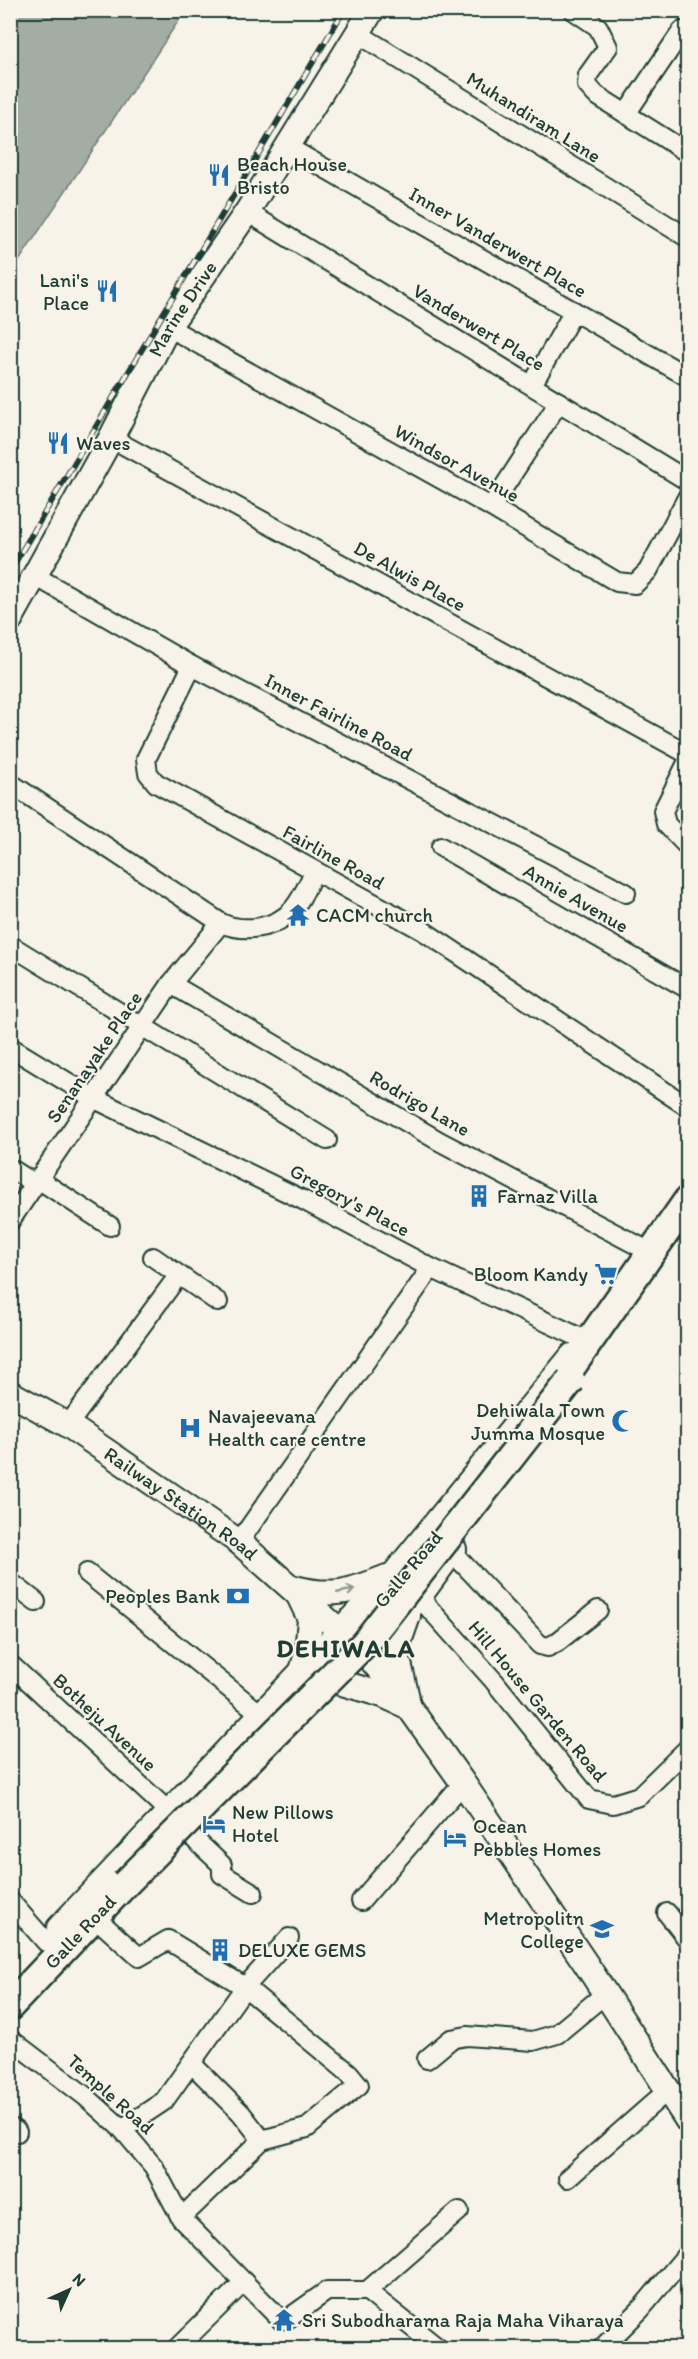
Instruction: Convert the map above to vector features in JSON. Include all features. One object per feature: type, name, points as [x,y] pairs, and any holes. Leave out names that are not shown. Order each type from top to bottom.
[{"type":"highway","name":"Galle Road","points":[[10,1979],[60,1937],[364,1644],[568,1378],[687,1200]]},
{"type":"highway","name":"Galle Road","points":[[596,1336],[687,1230]]},
{"type":"highway","name":"Galle Road","points":[[10,2006],[60,1937]]},
{"type":"main road","name":"Marine Drive","points":[[10,620],[111,438],[168,327],[247,212],[372,10]]},
{"type":"main road","points":[[60,1937],[169,1812],[395,1573],[596,1336]]},
{"type":"main road","points":[[60,1937],[98,1920],[342,1683],[416,1601],[457,1546],[596,1336]]},
{"type":"main road","name":"Railway Station Road","points":[[11,1395],[68,1425],[239,1542],[295,1588],[367,1655],[410,1707],[679,2102]]},
{"type":"main road","points":[[438,1522],[437,1530],[444,1538],[457,1546]]},
{"type":"main road","points":[[295,1588],[320,1595],[350,1592],[395,1573]]},
{"type":"main road","points":[[295,1588],[310,1619],[307,1653],[302,1672]]},
{"type":"main road","points":[[410,1707],[396,1650],[416,1601]]},
{"type":"main road","points":[[342,1683],[383,1695],[410,1707]]},
{"type":"main road","points":[[269,1706],[295,1705],[302,1716],[301,1723]]},
{"type":"street","points":[[573,10],[598,27],[608,47],[588,75],[587,85],[596,95],[687,153]]},
{"type":"street","points":[[626,114],[682,31]]},
{"type":"street","name":"Muhandiram Lane","points":[[357,33],[687,238]]},
{"type":"street","name":"Inner Vanderwert Place","points":[[286,146],[687,377]]},
{"type":"street","name":"Vanderwert Place","points":[[247,212],[687,481]]},
{"type":"street","points":[[532,385],[574,311]]},
{"type":"street","name":"Windsor Avenue","points":[[168,327],[491,507],[617,582],[635,584],[648,571],[687,496]]},
{"type":"street","points":[[491,507],[559,402]]},
{"type":"street","name":"De Alwis Place","points":[[111,438],[687,754]]},
{"type":"street","name":"Inner Fairline Road","points":[[35,576],[192,666],[626,893]]},
{"type":"street","name":"Fairline Road","points":[[192,666],[146,759],[148,773],[156,783],[422,930],[687,1107]]},
{"type":"street","points":[[687,761],[663,811],[666,824],[687,847]]},
{"type":"street","points":[[10,783],[221,923],[236,930],[273,924],[293,909],[315,872]]},
{"type":"street","name":"Annie Avenue","points":[[441,847],[687,988]]},
{"type":"street","name":"Senanayake Place","points":[[10,1221],[171,984],[221,923]]},
{"type":"street","points":[[10,945],[327,1140]]},
{"type":"street","name":"Rodrigo Lane","points":[[171,984],[439,1141],[652,1253]]},
{"type":"street","name":"Gregory's Place","points":[[10,1047],[95,1099],[303,1200],[431,1268],[596,1336]]},
{"type":"street","points":[[10,1168],[110,1226]]},
{"type":"street","points":[[153,1257],[218,1302]]},
{"type":"street","points":[[239,1542],[431,1268]]},
{"type":"street","points":[[68,1425],[178,1276]]},
{"type":"street","points":[[457,1546],[540,1645],[548,1647],[556,1643],[598,1610]]},
{"type":"street","points":[[87,1573],[269,1706]]},
{"type":"street","points":[[10,1582],[36,1602]]},
{"type":"street","name":"Hill House Garden Road","points":[[416,1601],[494,1681],[589,1799],[613,1804],[639,1796],[687,1748]]},
{"type":"street","name":"Botheju Avenue","points":[[10,1664],[169,1812]]},
{"type":"street","points":[[361,1901],[463,1783]]},
{"type":"street","points":[[188,1833],[222,1865],[222,1874],[253,1893]]},
{"type":"street","points":[[10,1901],[60,1937]]},
{"type":"street","points":[[668,1913],[687,1940]]},
{"type":"street","points":[[98,1920],[139,1956],[168,1940],[245,1987],[349,2073],[359,2085],[307,2128],[262,2140],[182,2218]]},
{"type":"street","points":[[122,2129],[164,2101],[245,1987],[289,1938]]},
{"type":"street","points":[[427,2059],[451,2039],[467,2036],[533,2041],[557,2034],[605,1994]]},
{"type":"street","name":"Temple Road","points":[[10,2039],[85,2096],[122,2129],[154,2167],[182,2218],[281,2320],[289,2318],[327,2291],[367,2291]]},
{"type":"street","points":[[191,2063],[241,2113],[262,2140]]},
{"type":"street","points":[[568,2178],[679,2102]]},
{"type":"street","points":[[438,2349],[367,2291],[459,2211]]},
{"type":"street","points":[[602,2349],[640,2310],[687,2253]]},
{"type":"street","points":[[177,2349],[244,2282]]},
{"type":"shaded area","points":[[10,11],[185,11],[11,273]]},
{"type":"railway","points":[[10,571],[344,10]]},
{"type":"place","name":"Beach House Bristo","points":[[219,175]]},
{"type":"place","name":"Lani's Place","points":[[107,291]]},
{"type":"place","name":"Waves","points":[[58,443]]},
{"type":"place","name":"CACM church","points":[[298,915]]},
{"type":"place","name":"Farnaz Villa","points":[[479,1196]]},
{"type":"place","name":"Bloom Kandy","points":[[606,1274]]},
{"type":"place","name":"Dehiwala Town Jumma Mosque","points":[[623,1421]]},
{"type":"place","name":"Navajeevana Health care centre","points":[[190,1428]]},
{"type":"place","name":"Peoples Bank","points":[[238,1596]]},
{"type":"place","name":"New Pillows Hotel","points":[[214,1824]]},
{"type":"place","name":"Ocean Pebbles Homes","points":[[455,1838]]},
{"type":"place","name":"Metropolitn College","points":[[602,1929]]},
{"type":"place","name":"DELUXE GEMS","points":[[220,1950]]},
{"type":"place","name":"Sri Subodharama Raja Maha Viharaya","points":[[284,2320]]},
{"type":"district","name":"DEHIWALA","points":[[346,1648]]}]
